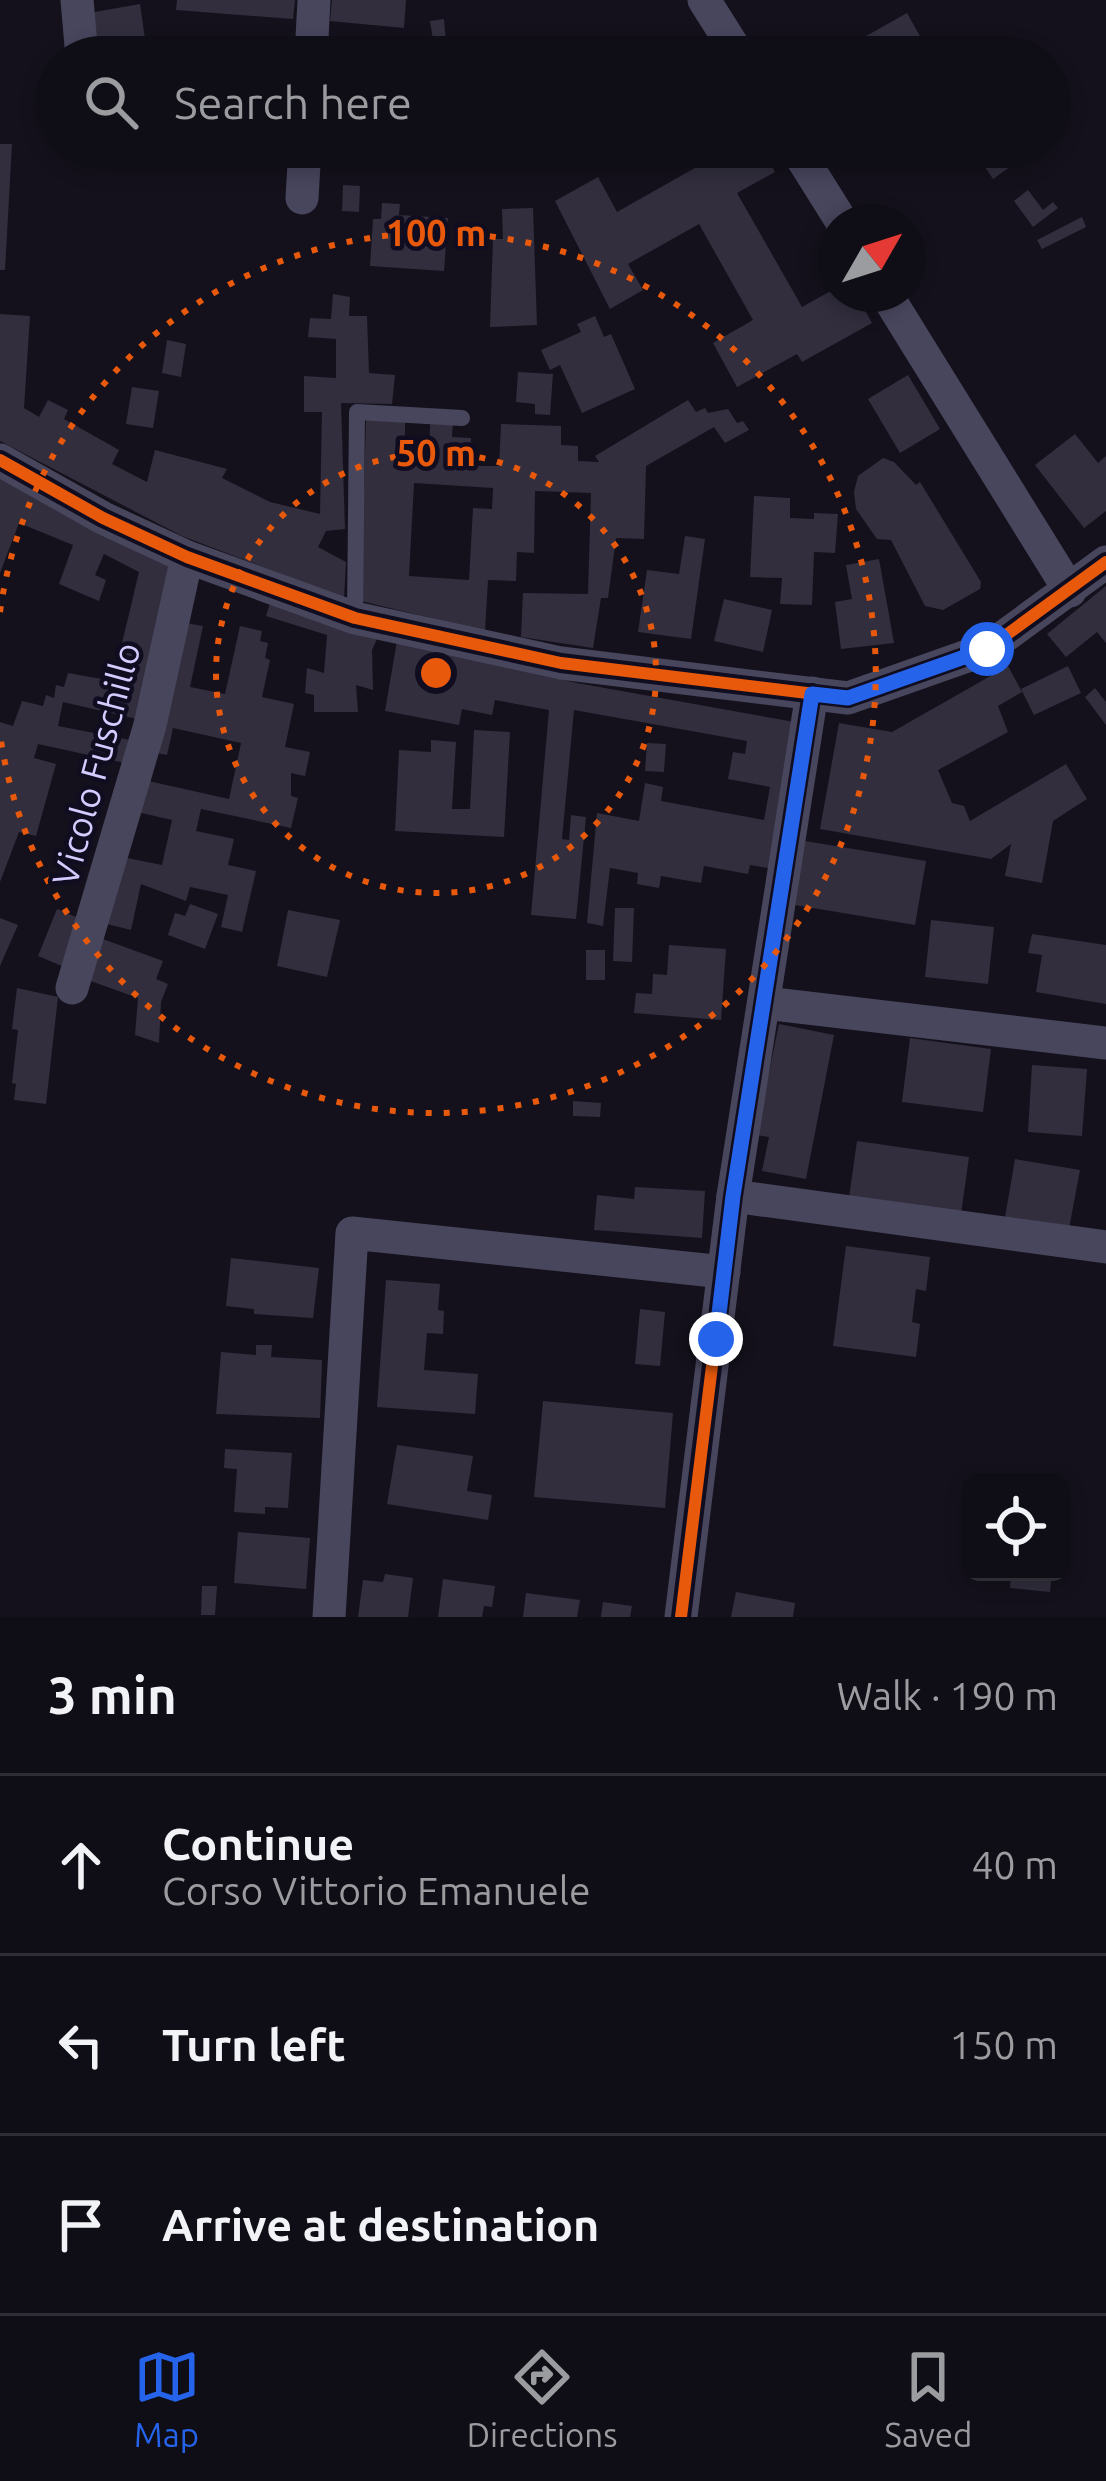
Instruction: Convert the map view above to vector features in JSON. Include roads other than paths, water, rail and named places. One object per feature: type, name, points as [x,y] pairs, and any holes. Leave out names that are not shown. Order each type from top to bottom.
[{"type":"street","points":[[77,0],[80,36]]},
{"type":"street","points":[[312,36],[314,0]]},
{"type":"street","points":[[704,0],[727,36]]},
{"type":"street","points":[[302,198],[304,168]]},
{"type":"street","points":[[808,168],[831,204]]},
{"type":"street","points":[[897,312],[1070,591]]},
{"type":"street","points":[[0,460],[103,518],[187,557],[355,617],[562,663],[848,698],[987,649],[1106,562]]},
{"type":"street","name":"Vicolo Fuschillo","points":[[72,988],[150,725],[187,557]]},
{"type":"street","points":[[681,1617],[733,1196],[812,694]]},
{"type":"street","points":[[765,1004],[1106,1043]]},
{"type":"street","points":[[733,1196],[1106,1247]]},
{"type":"street","points":[[328,1617],[352,1233],[724,1272]]},
{"type":"lane","points":[[355,617],[357,412],[462,418]]}]
